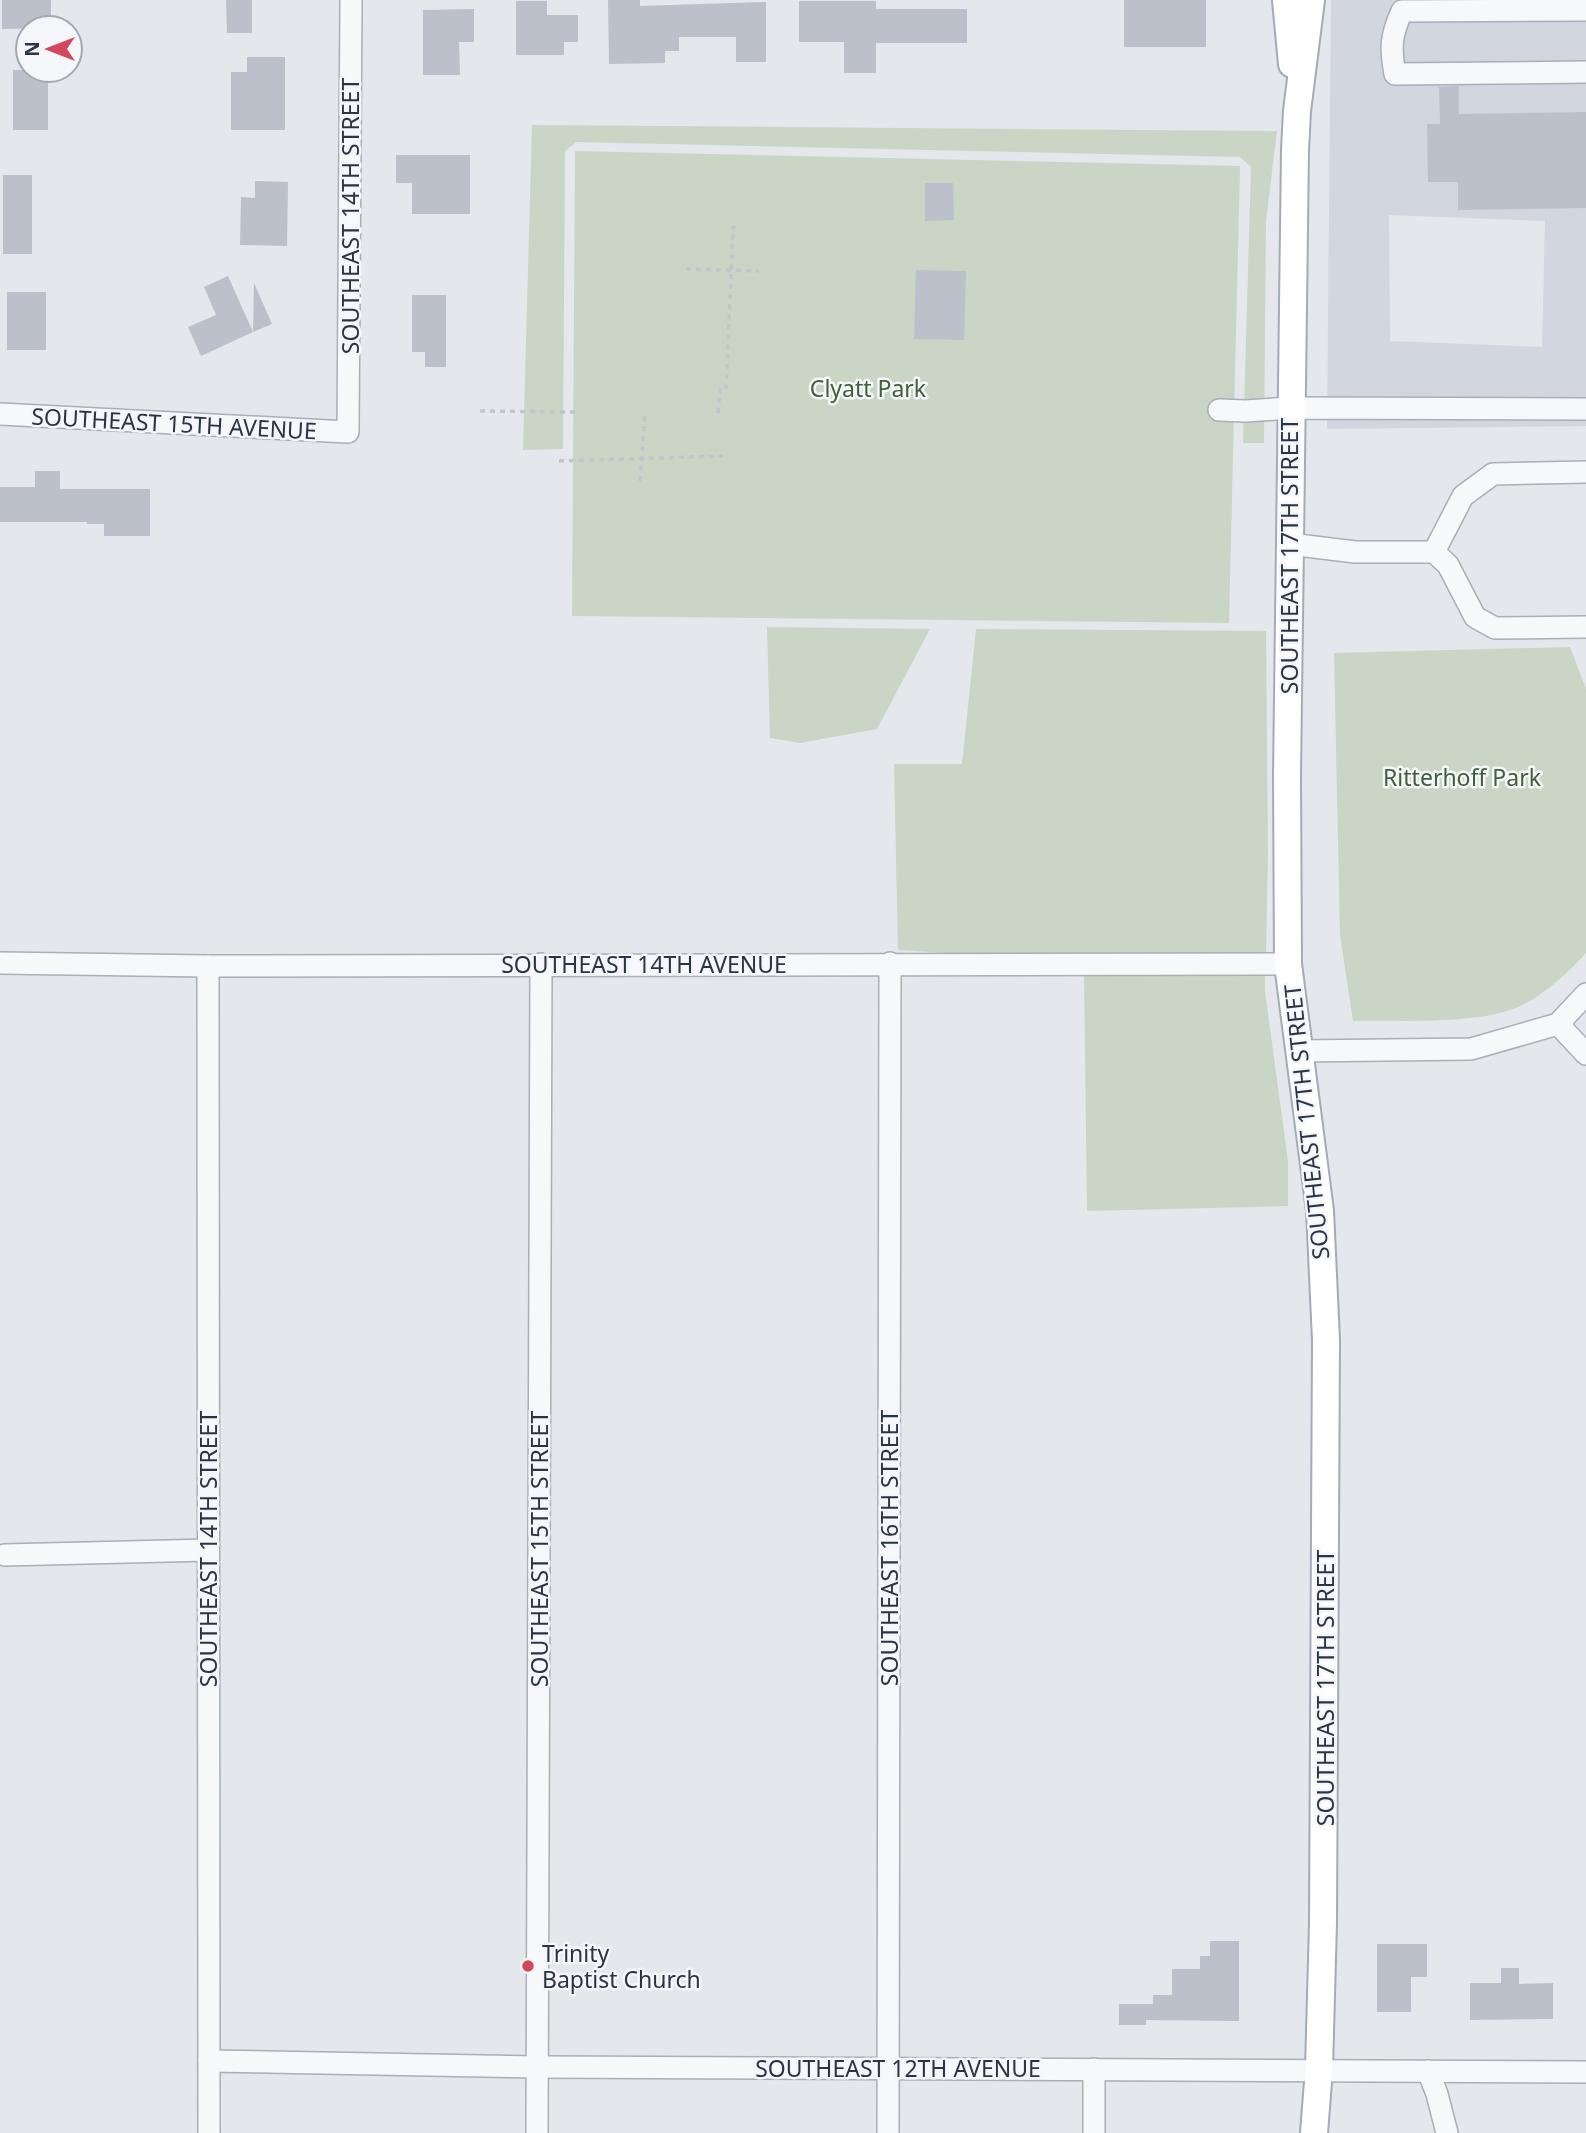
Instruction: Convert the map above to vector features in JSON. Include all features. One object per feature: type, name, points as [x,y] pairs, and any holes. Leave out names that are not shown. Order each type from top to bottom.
[{"type":"main road","name":"SOUTHEAST 17TH STREET","points":[[1286,0],[1297,111]]},
{"type":"main road","name":"SOUTHEAST 17TH STREET","points":[[1311,0],[1297,111],[1290,408],[1287,776],[1288,964],[1320,1211],[1326,1340],[1324,1855],[1319,2069],[1314,2133]]},
{"type":"street","name":"SOUTHEAST 14TH STREET","points":[[348,432],[351,0]]},
{"type":"street","points":[[1586,10],[1551,5],[1402,11],[1392,32],[1391,57],[1395,74],[1586,72]]},
{"type":"street","points":[[1219,410],[1586,409]]},
{"type":"street","name":"SOUTHEAST 15TH AVENUE","points":[[0,414],[348,432]]},
{"type":"street","points":[[1434,552],[1463,495],[1493,474],[1586,472]]},
{"type":"street","points":[[1290,544],[1355,552],[1434,552],[1448,565],[1475,617],[1495,628],[1586,627]]},
{"type":"street","name":"SOUTHEAST 14TH AVENUE","points":[[0,963],[208,966],[1288,964]]},
{"type":"street","name":"SOUTHEAST 16TH STREET","points":[[888,2133],[890,963]]},
{"type":"street","name":"SOUTHEAST 15TH STREET","points":[[537,2133],[541,964]]},
{"type":"street","name":"SOUTHEAST 14TH STREET","points":[[208,966],[209,2133]]},
{"type":"street","points":[[1300,1051],[1471,1049],[1558,1024],[1586,994]]},
{"type":"street","points":[[1558,1024],[1586,1054]]},
{"type":"street","points":[[5,1555],[208,1550]]},
{"type":"street","name":"SOUTHEAST 12TH AVENUE","points":[[209,2061],[537,2067],[1586,2072]]},
{"type":"street","points":[[1094,2069],[1094,2133]]},
{"type":"street","points":[[1428,2070],[1447,2133]]},
{"type":"path","points":[[718,413],[720,390],[726,390],[733,227],[737,227]]},
{"type":"path","points":[[686,269],[759,271]]},
{"type":"path","points":[[480,411],[576,412]]},
{"type":"path","points":[[640,481],[645,412]]},
{"type":"path","points":[[559,461],[723,456]]},
{"type":"shaded area","points":[[1331,0],[1586,0],[1586,426],[1327,429]],"holes":[[[1389,215],[1545,221],[1542,347],[1390,341]]]},
{"type":"green space","points":[[532,125],[1277,131],[1266,221],[1264,443],[1243,443],[1251,167],[1240,157],[576,142],[565,151],[563,449],[523,450]]},
{"type":"green space","name":"Clyatt Park","points":[[575,151],[1240,166],[1229,623],[572,616]]},
{"type":"green space","points":[[767,627],[930,629],[877,729],[800,743],[770,738]]},
{"type":"green space","points":[[976,629],[1266,631],[1266,954],[948,953],[898,950],[894,764],[962,764]]},
{"type":"green space","name":"Ritterhoff Park","points":[[1570,647],[1586,689],[1586,953],[1544,992],[1511,1010],[1443,1020],[1353,1021],[1340,935],[1334,653]]},
{"type":"green space","points":[[1084,974],[1265,975],[1288,1161],[1288,1206],[1087,1211]]},
{"type":"building","points":[[2,0],[51,0],[51,14],[14,14],[14,29],[2,29]]},
{"type":"building","points":[[226,0],[252,0],[252,33],[227,33]]},
{"type":"building","points":[[608,0],[640,0],[640,6],[766,2],[766,62],[736,62],[736,37],[679,37],[679,51],[665,51],[665,63],[609,64]]},
{"type":"building","points":[[1124,0],[1206,0],[1206,47],[1124,47]]},
{"type":"building","points":[[516,1],[547,1],[547,15],[578,15],[578,42],[564,42],[564,55],[516,55]]},
{"type":"building","points":[[799,1],[876,1],[876,9],[967,9],[967,43],[876,43],[876,73],[844,73],[844,42],[799,42]]},
{"type":"building","points":[[474,9],[474,42],[459,42],[460,75],[423,75],[423,10]]},
{"type":"building","points":[[247,57],[285,57],[285,130],[231,130],[231,72],[247,72]]},
{"type":"building","points":[[14,70],[14,84],[48,84],[48,130],[13,130]]},
{"type":"building","points":[[1459,86],[1459,114],[1586,112],[1586,208],[1458,210],[1458,182],[1428,182],[1427,124],[1440,124],[1439,87]]},
{"type":"building","points":[[396,155],[470,155],[470,214],[412,214],[412,183],[396,183]]},
{"type":"building","points":[[3,175],[32,175],[32,254],[3,254]]},
{"type":"building","points":[[255,181],[288,182],[287,246],[240,245],[241,197],[255,198]]},
{"type":"building","points":[[925,183],[953,183],[954,220],[925,221]]},
{"type":"building","points":[[916,270],[966,271],[964,340],[914,339]]},
{"type":"building","points":[[228,276],[253,332],[201,356],[188,327],[216,315],[204,287]]},
{"type":"building","points":[[254,283],[272,324],[253,332]]},
{"type":"building","points":[[7,292],[46,292],[46,350],[7,350]]},
{"type":"building","points":[[412,295],[446,295],[446,367],[425,367],[425,352],[412,352]]},
{"type":"building","points":[[35,471],[60,471],[60,489],[150,489],[150,536],[104,536],[104,524],[87,522],[0,522],[0,487],[35,487]]},
{"type":"building","points":[[1210,1941],[1239,1941],[1239,2021],[1146,2020],[1146,2025],[1119,2025],[1119,2004],[1153,2004],[1153,1995],[1172,1995],[1172,1969],[1200,1969],[1200,1956],[1210,1956]]},
{"type":"building","points":[[1377,1944],[1427,1944],[1427,1977],[1411,1977],[1411,2012],[1377,2012]]},
{"type":"building","points":[[1501,1968],[1519,1968],[1519,1984],[1553,1983],[1553,2019],[1470,2020],[1470,1983],[1501,1983]]},
{"type":"place","name":"Trinity Baptist Church","points":[[528,1966]]}]
